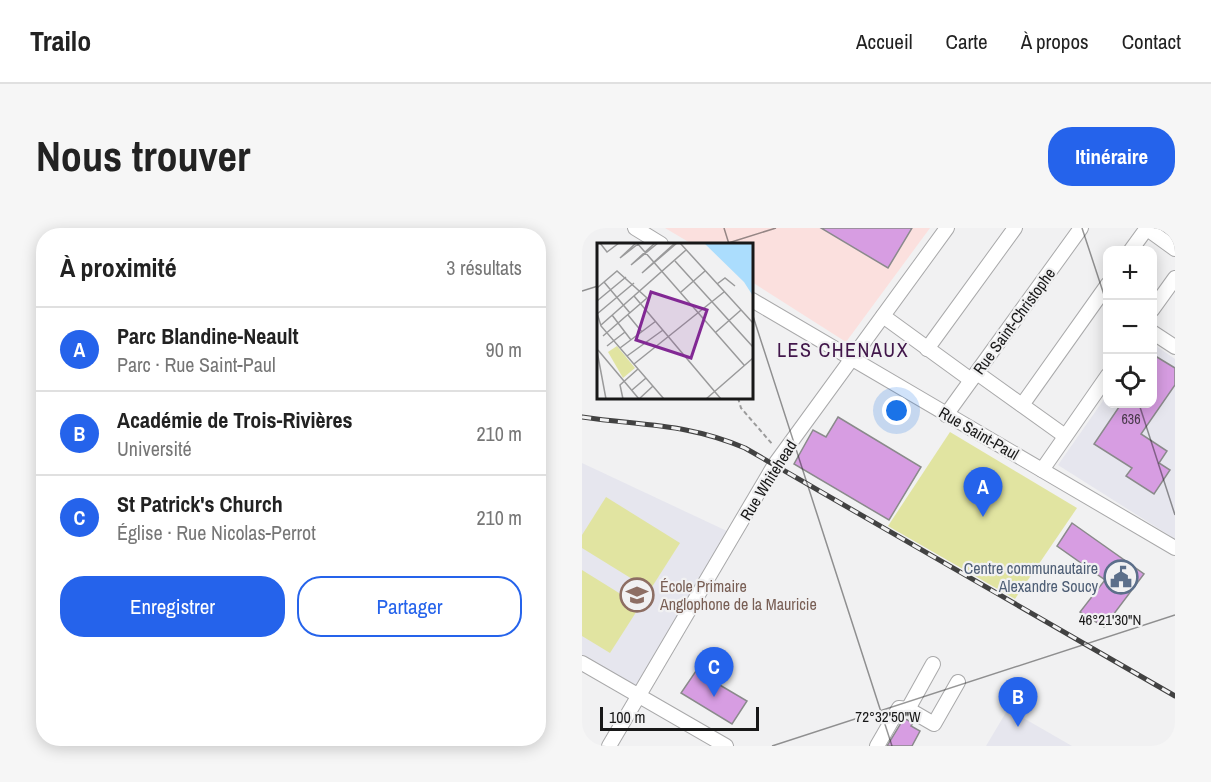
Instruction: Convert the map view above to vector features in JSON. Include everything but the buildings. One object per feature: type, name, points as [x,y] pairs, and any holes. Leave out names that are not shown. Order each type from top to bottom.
[{"type":"street","points":[[635,228],[659,243]]},
{"type":"street","name":"Rue Whitehead","points":[[609,746],[782,455],[947,228]]},
{"type":"street","points":[[927,349],[1015,228]]},
{"type":"street","name":"Rue Saint-Christophe","points":[[946,415],[1081,228]]},
{"type":"street","points":[[1134,246],[1146,228],[1175,249]]},
{"type":"street","points":[[1157,303],[1175,278]]},
{"type":"street","points":[[1023,405],[1103,290]]},
{"type":"street","name":"Rue Saint-Paul","points":[[753,301],[850,360],[1175,548]]},
{"type":"street","points":[[883,316],[927,349],[1023,405],[1065,436]]},
{"type":"street","points":[[1157,335],[1175,347]]},
{"type":"street","points":[[1042,470],[1103,381]]},
{"type":"street","points":[[582,663],[638,698],[726,746]]},
{"type":"street","points":[[908,709],[933,664]]},
{"type":"street","points":[[877,746],[899,708],[908,709],[934,724],[958,682]]},
{"type":"path","points":[[738,399],[741,408],[782,455]]},
{"type":"shaded area","points":[[665,228],[930,228],[846,342],[753,283],[753,243],[690,243]]},
{"type":"shaded area","points":[[1157,347],[1175,359],[1175,539],[1058,465],[1103,401],[1103,408],[1157,408]]},
{"type":"shaded area","name":"École Primaire Anglophone de la Mauricie","points":[[582,463],[729,532],[634,690],[582,658]]},
{"type":"shaded area","points":[[1008,709],[1072,746],[986,746]]},
{"type":"green space","points":[[950,432],[1077,508],[1015,599],[888,526]]},
{"type":"green space","points":[[606,497],[680,543],[650,590],[582,548],[582,535]]},
{"type":"green space","points":[[582,570],[640,606],[610,653],[582,636]]},
{"type":"railway","points":[[582,417],[664,426],[703,434],[745,448],[1175,696]]},
{"type":"place","name":"Parc Blandine-Neault","points":[[983,517]]},
{"type":"place","name":"Centre communautaire Alexandre Soucy","points":[[1121,577]]},
{"type":"place","name":"École Primaire Anglophone de la Mauricie","points":[[637,595]]},
{"type":"place","name":"St Patrick's Church","points":[[714,697]]},
{"type":"place","name":"Académie de Trois-Rivières","points":[[1018,727]]},
{"type":"district","name":"LES CHENAUX","points":[[843,350]]}]
